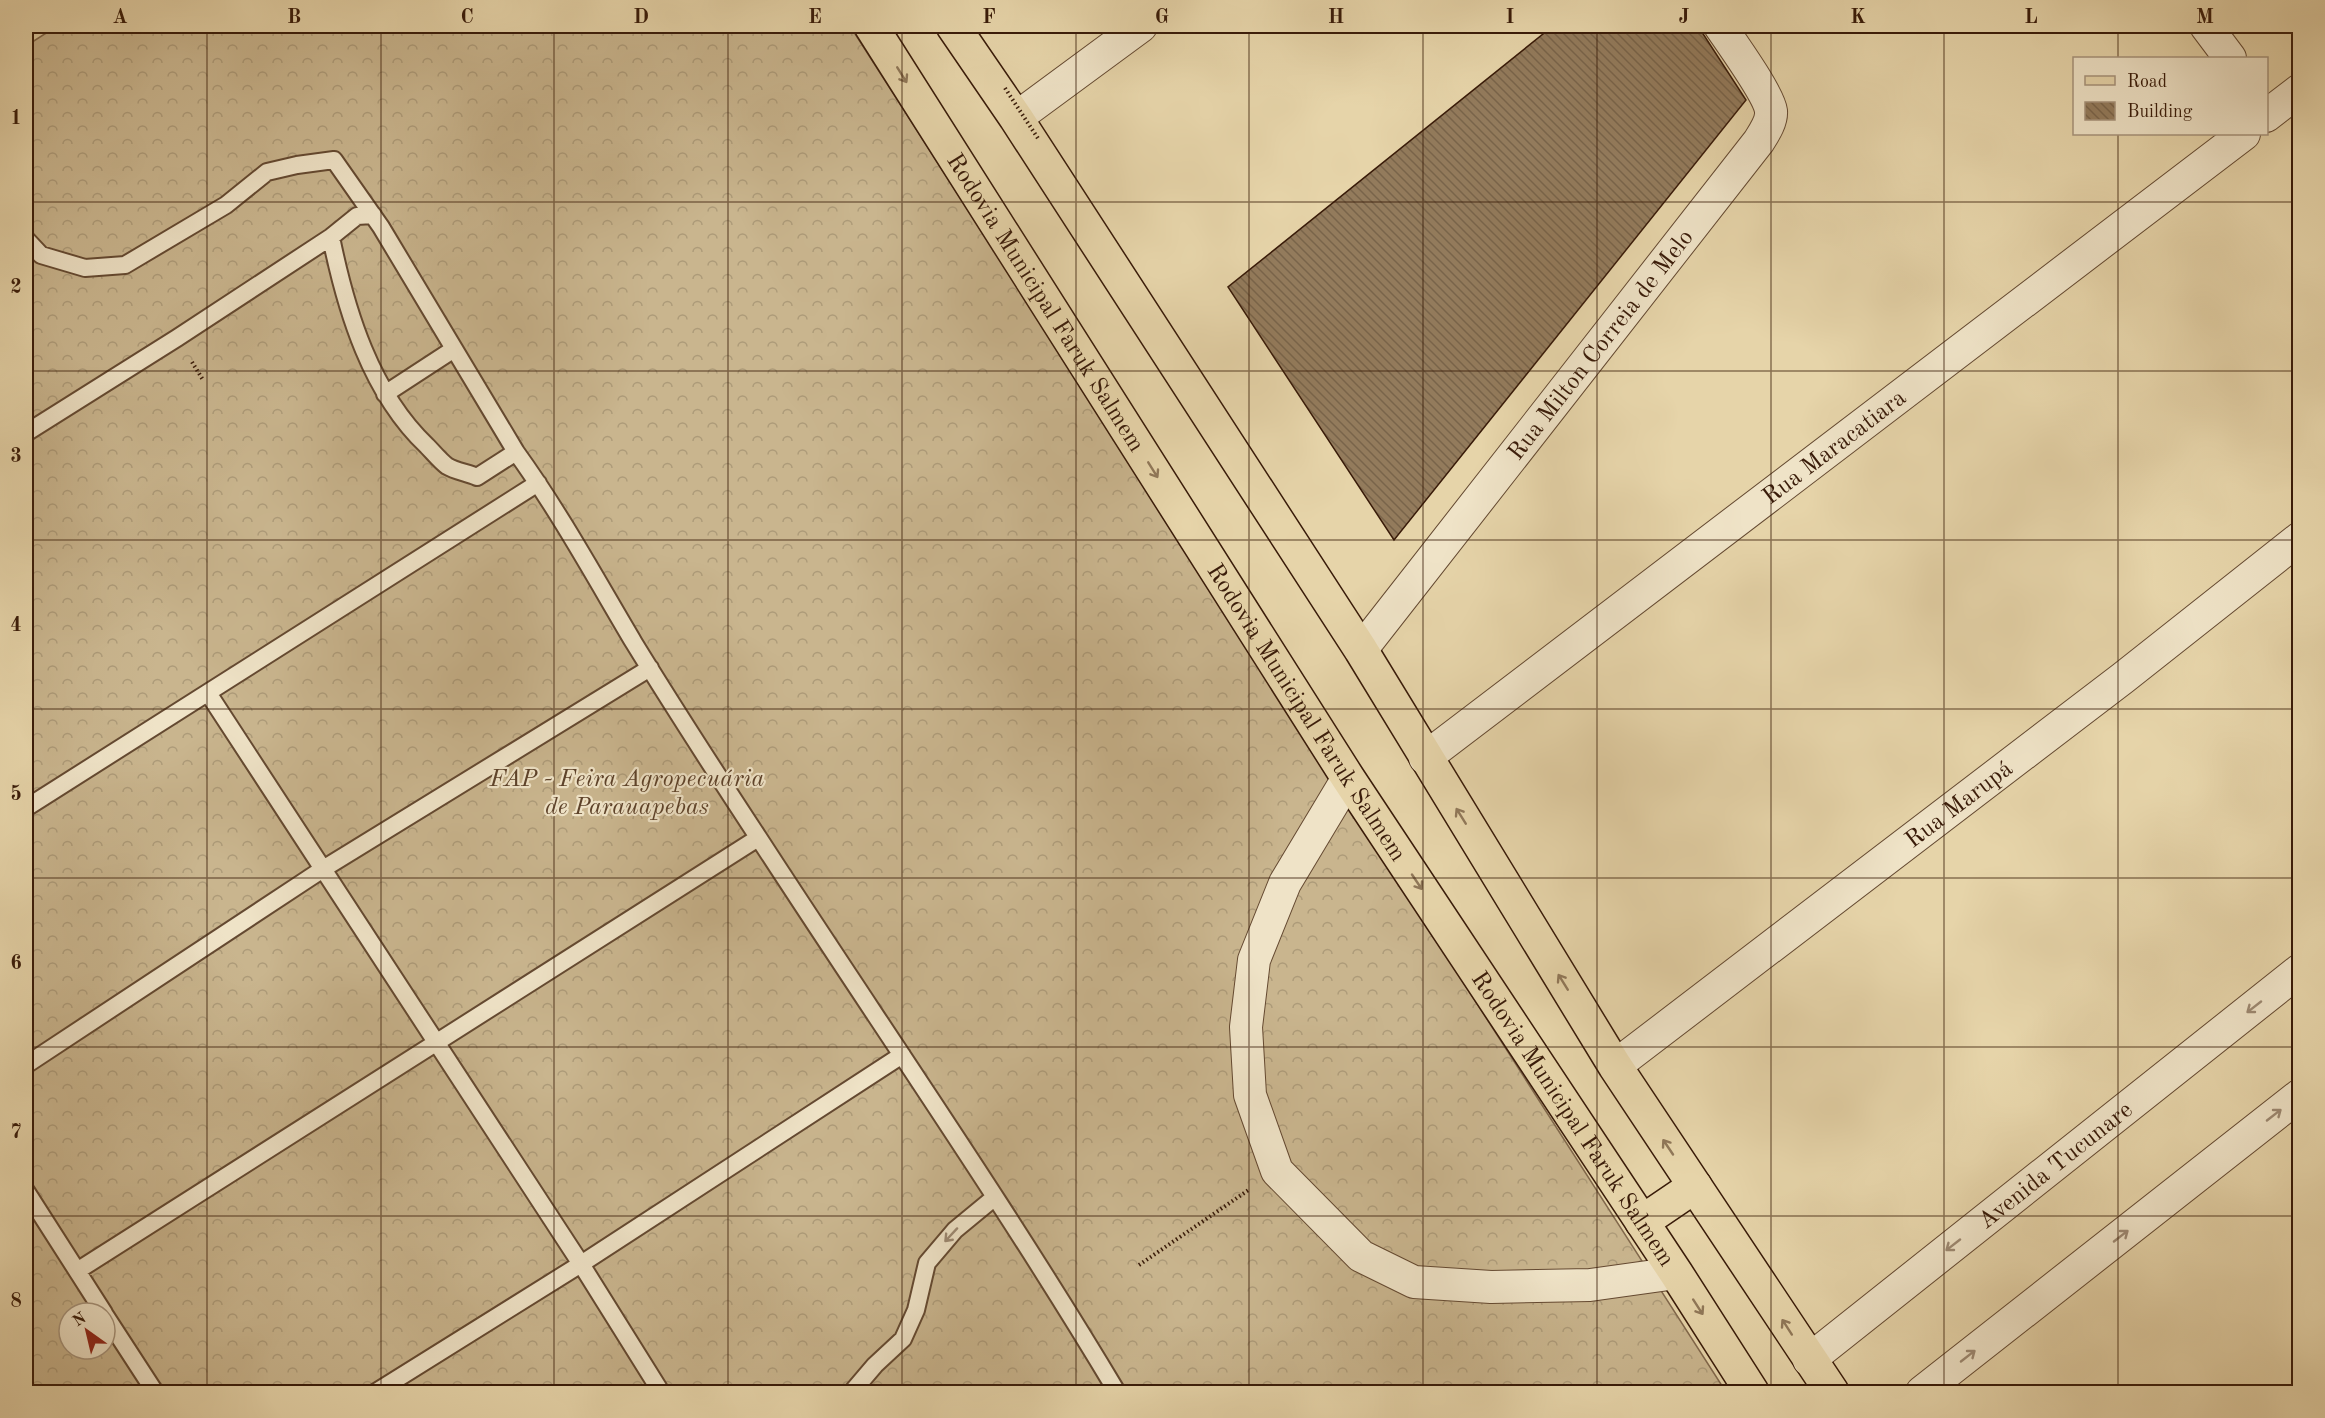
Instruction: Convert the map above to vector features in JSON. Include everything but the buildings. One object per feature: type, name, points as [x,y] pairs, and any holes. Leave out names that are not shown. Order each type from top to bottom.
[{"type":"main road","name":"Rodovia Municipal Faruk Salmem","points":[[871,26],[1348,778],[1676,1273],[1752,1392]]},
{"type":"main road","points":[[953,26],[1020,115],[1361,650],[1615,1066],[1832,1392]]},
{"type":"main road","points":[[1642,1222],[1695,1186]]},
{"type":"street","points":[[1020,115],[1140,26]]},
{"type":"street","name":"Rua Milton Correia de Melo","points":[[1361,650],[1752,151],[1767,128],[1771,111],[1764,94],[1720,26]]},
{"type":"street","points":[[2206,26],[2229,57]]},
{"type":"street","points":[[2268,113],[2300,90]]},
{"type":"street","name":"Rua Maracatiara","points":[[1425,758],[2243,135]]},
{"type":"street","name":"Rua Marupá","points":[[1615,1066],[2113,686],[2300,537]]},
{"type":"street","points":[[1348,778],[1285,883],[1254,960],[1246,1027],[1250,1095],[1277,1171],[1361,1257],[1414,1282],[1491,1287],[1590,1285],[1676,1273]]},
{"type":"street","name":"Avenida Tucunare","points":[[1809,1360],[2300,970]]},
{"type":"street","points":[[1922,1392],[2300,1095]]},
{"type":"lane","points":[[26,239],[41,255],[85,268],[125,265],[226,205],[267,172],[334,160],[373,215],[516,452],[538,483],[650,668],[758,838],[995,1197],[1068,1310],[1117,1392]]},
{"type":"lane","points":[[26,433],[177,338],[331,237],[357,216],[373,215]]},
{"type":"lane","points":[[331,237],[341,286],[351,318],[385,394],[398,414],[447,466],[477,477],[516,452]]},
{"type":"lane","points":[[385,394],[454,349]]},
{"type":"lane","points":[[26,808],[538,483]]},
{"type":"lane","points":[[26,1065],[323,869],[650,668]]},
{"type":"lane","points":[[208,693],[662,1392]]},
{"type":"lane","points":[[77,1271],[758,838]]},
{"type":"lane","points":[[376,1392],[580,1264],[902,1055]]},
{"type":"lane","points":[[26,1191],[96,1301]]},
{"type":"lane","points":[[852,1392],[875,1365],[903,1339],[916,1310],[927,1263],[955,1230],[995,1197]]},
{"type":"lane","points":[[117,1334],[155,1392]]},
{"type":"path","points":[[1139,1265],[1277,1171]]},
{"type":"green space","name":"FAP - Feira Agropecuária de Parauapebas","points":[[57,26],[850,26],[1726,1392],[26,1392],[26,46]]}]
